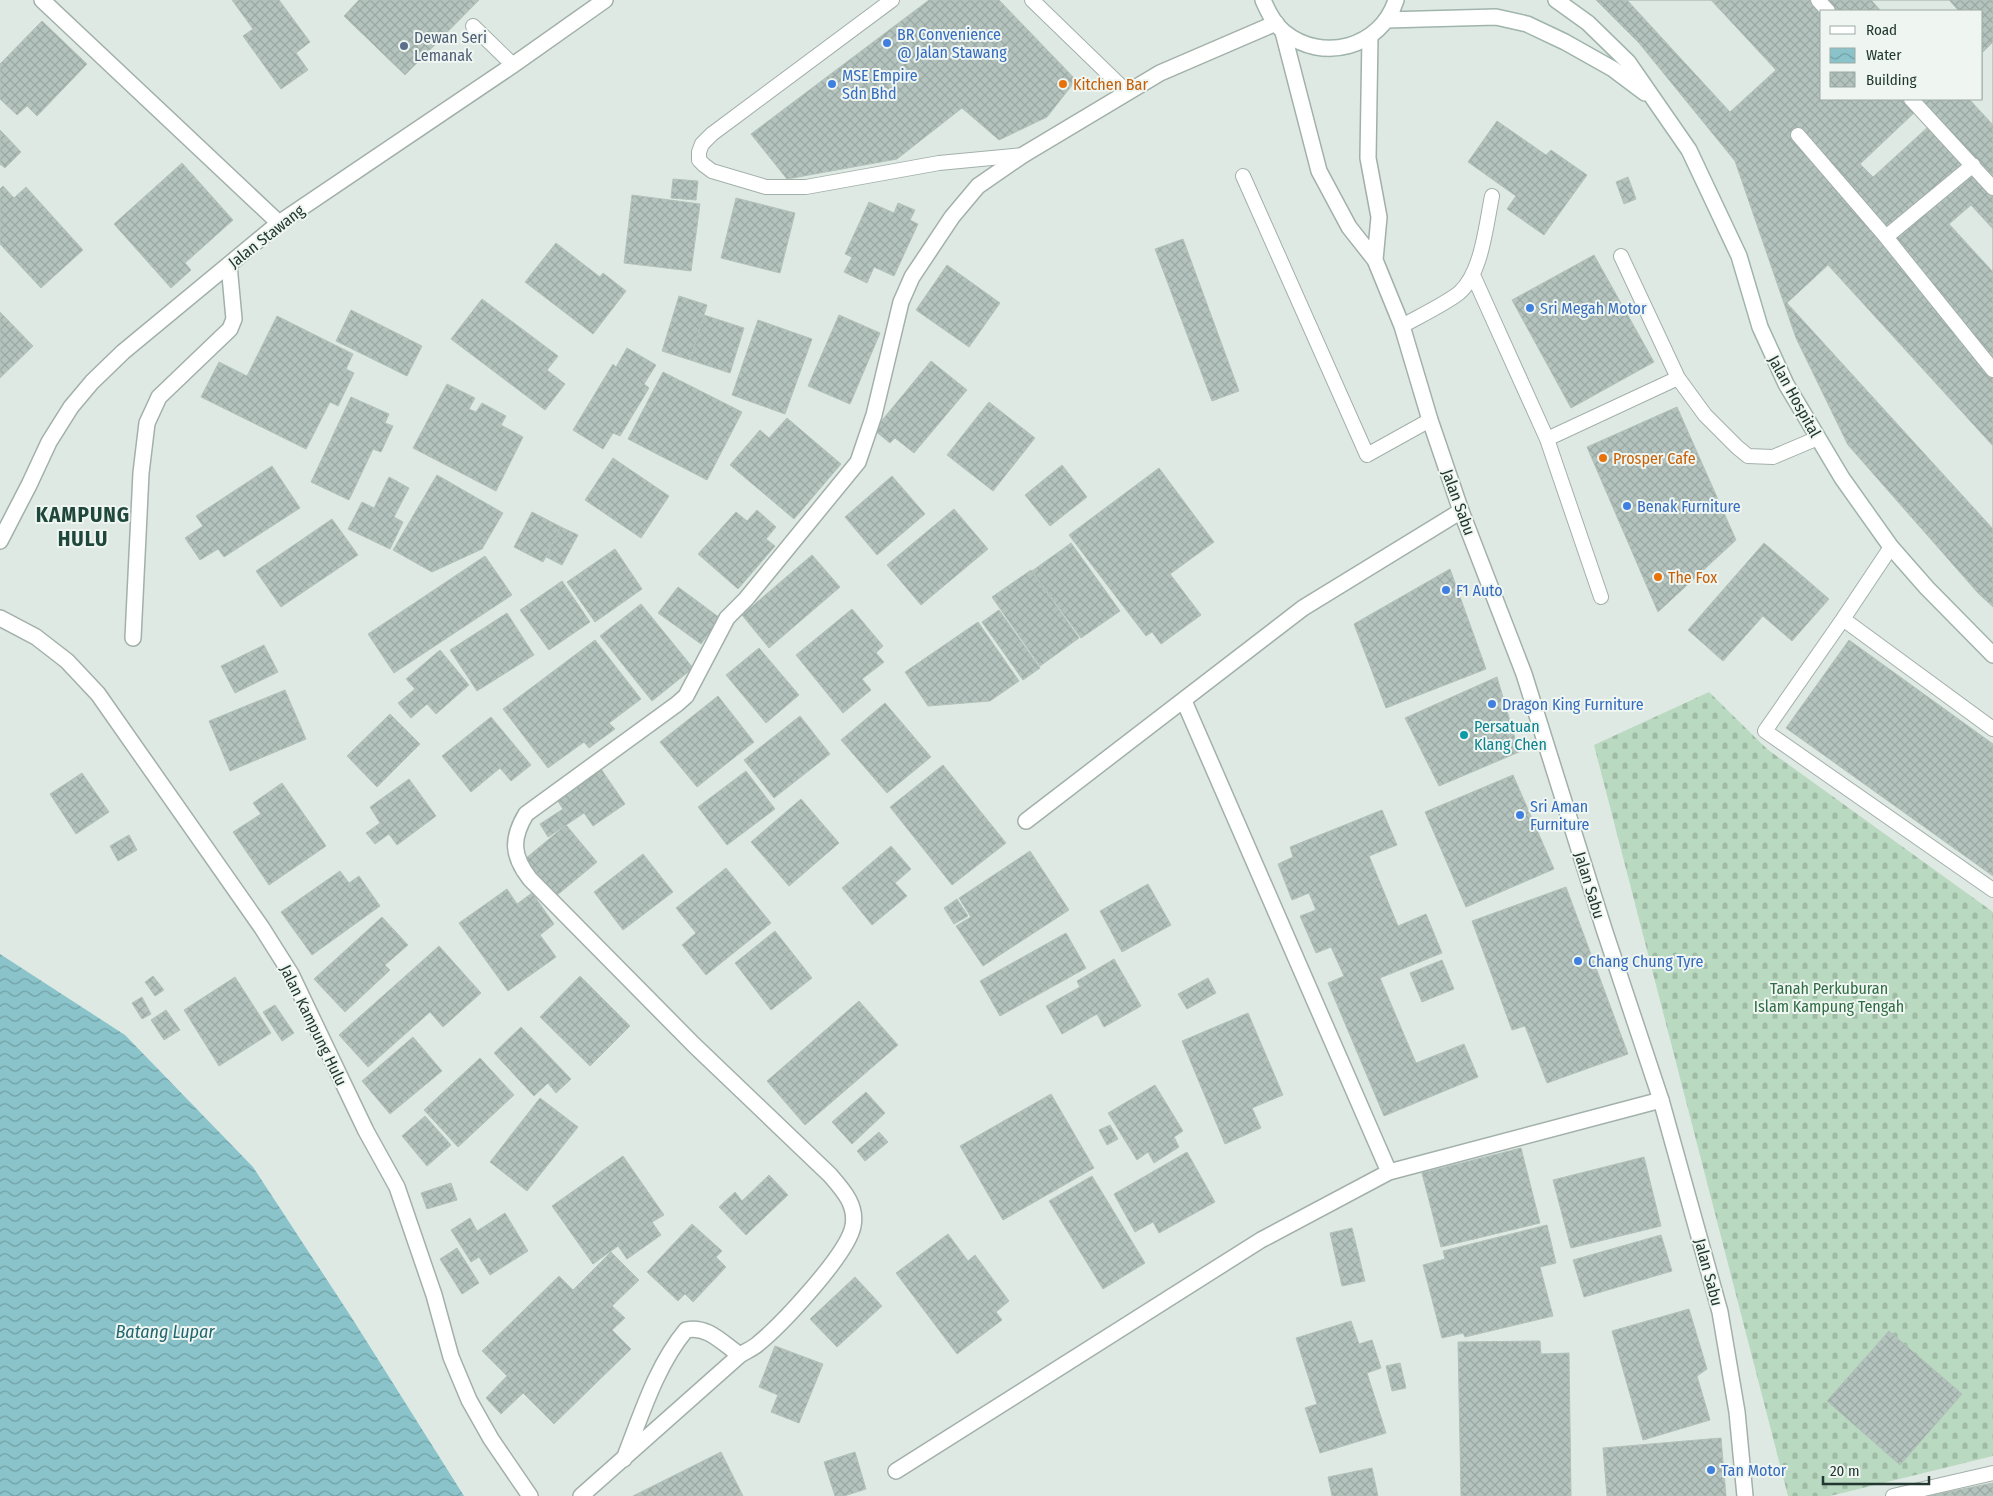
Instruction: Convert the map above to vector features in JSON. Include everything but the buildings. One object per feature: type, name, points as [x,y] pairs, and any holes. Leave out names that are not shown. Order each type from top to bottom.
[{"type":"street","points":[[42,0],[279,223]]},
{"type":"street","name":"Jalan Stawang","points":[[0,541],[49,442],[71,407],[92,382],[124,352],[279,223],[513,65],[605,0]]},
{"type":"street","points":[[1263,0],[1268,12],[1280,28],[1303,44],[1326,49],[1349,46],[1370,36],[1386,20],[1396,0]]},
{"type":"street","name":"Jalan Hospital","points":[[1556,0],[1588,23],[1628,62],[1656,101],[1693,159],[1739,256],[1760,327],[1786,384],[1842,478],[1891,547],[1927,588],[1993,655]]},
{"type":"street","points":[[1386,20],[1496,17],[1527,24],[1565,42],[1613,69],[1656,101]]},
{"type":"street","points":[[581,1496],[740,1355],[757,1345],[792,1313],[847,1241],[853,1226],[852,1208],[848,1197],[830,1176],[694,1045],[530,879],[521,867],[516,854],[515,840],[519,826],[526,814],[686,696],[727,618],[746,599],[858,462],[874,415],[902,302],[912,277],[952,217],[978,186],[1023,155],[1160,72],[1280,28]]},
{"type":"street","points":[[1280,28],[1320,171],[1349,227],[1375,260]]},
{"type":"street","points":[[1370,36],[1368,158],[1379,217],[1375,260]]},
{"type":"street","name":"Jalan Sabu","points":[[1375,260],[1402,326],[1430,420],[1461,511],[1524,674],[1604,929],[1661,1100],[1720,1312],[1737,1412],[1745,1496]]},
{"type":"street","points":[[133,638],[140,473],[147,423],[159,397],[230,329],[234,319],[229,265]]},
{"type":"street","points":[[1026,821],[1303,608],[1461,511]]},
{"type":"street","name":"Jalan Kampung Hulu","points":[[0,618],[36,637],[67,660],[98,694],[257,920],[290,974],[366,1131],[397,1187],[434,1295],[451,1357],[469,1400],[491,1439],[530,1496]]},
{"type":"street","points":[[1184,701],[1390,1172]]},
{"type":"street","points":[[896,1471],[1261,1240],[1390,1172],[1661,1100]]},
{"type":"street","points":[[624,1459],[654,1386],[686,1330],[698,1328],[708,1332],[740,1355]]},
{"type":"lane","points":[[892,0],[712,134],[702,144],[699,160],[712,171],[766,187],[806,187],[939,163],[1023,155]]},
{"type":"lane","points":[[1032,0],[1127,92]]},
{"type":"lane","points":[[1818,0],[1827,10]]},
{"type":"lane","points":[[473,26],[513,65]]},
{"type":"lane","points":[[1912,100],[1993,188]]},
{"type":"lane","points":[[1798,135],[1886,237],[1993,370]]},
{"type":"lane","points":[[1886,237],[1973,165]]},
{"type":"lane","points":[[1243,176],[1367,455],[1430,420]]},
{"type":"lane","points":[[1402,326],[1459,293],[1473,275],[1479,257],[1492,196]]},
{"type":"lane","points":[[1621,256],[1678,378],[1705,415],[1736,447],[1748,456],[1773,457],[1818,438]]},
{"type":"lane","points":[[1473,275],[1546,439],[1602,597]]},
{"type":"lane","points":[[1546,439],[1678,378]]},
{"type":"lane","points":[[1891,547],[1765,731],[1993,890]]},
{"type":"lane","points":[[1843,619],[1993,729]]},
{"type":"lane","points":[[1893,1496],[1993,1473]]},
{"type":"green space","name":"Tanah Perkuburan Islam Kampung Tengah","points":[[1709,692],[1767,749],[1993,912],[1993,1456],[1830,1496],[1788,1496],[1594,745]]},
{"type":"water","name":"Batang Lupar","points":[[0,954],[125,1035],[253,1167],[350,1315],[464,1496],[0,1496]]},
{"type":"place","name":"BR Convenience @ Jalan Stawang","points":[[887,43]]},
{"type":"place","name":"Dewan Seri Lemanak","points":[[404,46]]},
{"type":"place","name":"MSE Empire Sdn Bhd","points":[[832,84]]},
{"type":"place","name":"Kitchen Bar","points":[[1063,84]]},
{"type":"place","name":"Sri Megah Motor","points":[[1530,308]]},
{"type":"place","name":"Prosper Cafe","points":[[1603,458]]},
{"type":"place","name":"Benak Furniture","points":[[1627,506]]},
{"type":"place","name":"The Fox","points":[[1658,577]]},
{"type":"place","name":"F1 Auto","points":[[1446,590]]},
{"type":"place","name":"Dragon King Furniture","points":[[1492,704]]},
{"type":"place","name":"Persatuan Klang Chen","points":[[1464,735]]},
{"type":"place","name":"Sri Aman Furniture","points":[[1520,815]]},
{"type":"place","name":"Chang Chung Tyre","points":[[1578,961]]},
{"type":"place","name":"Tan Motor","points":[[1711,1470]]},
{"type":"district","name":"KAMPUNG HULU","points":[[83,527]]}]
